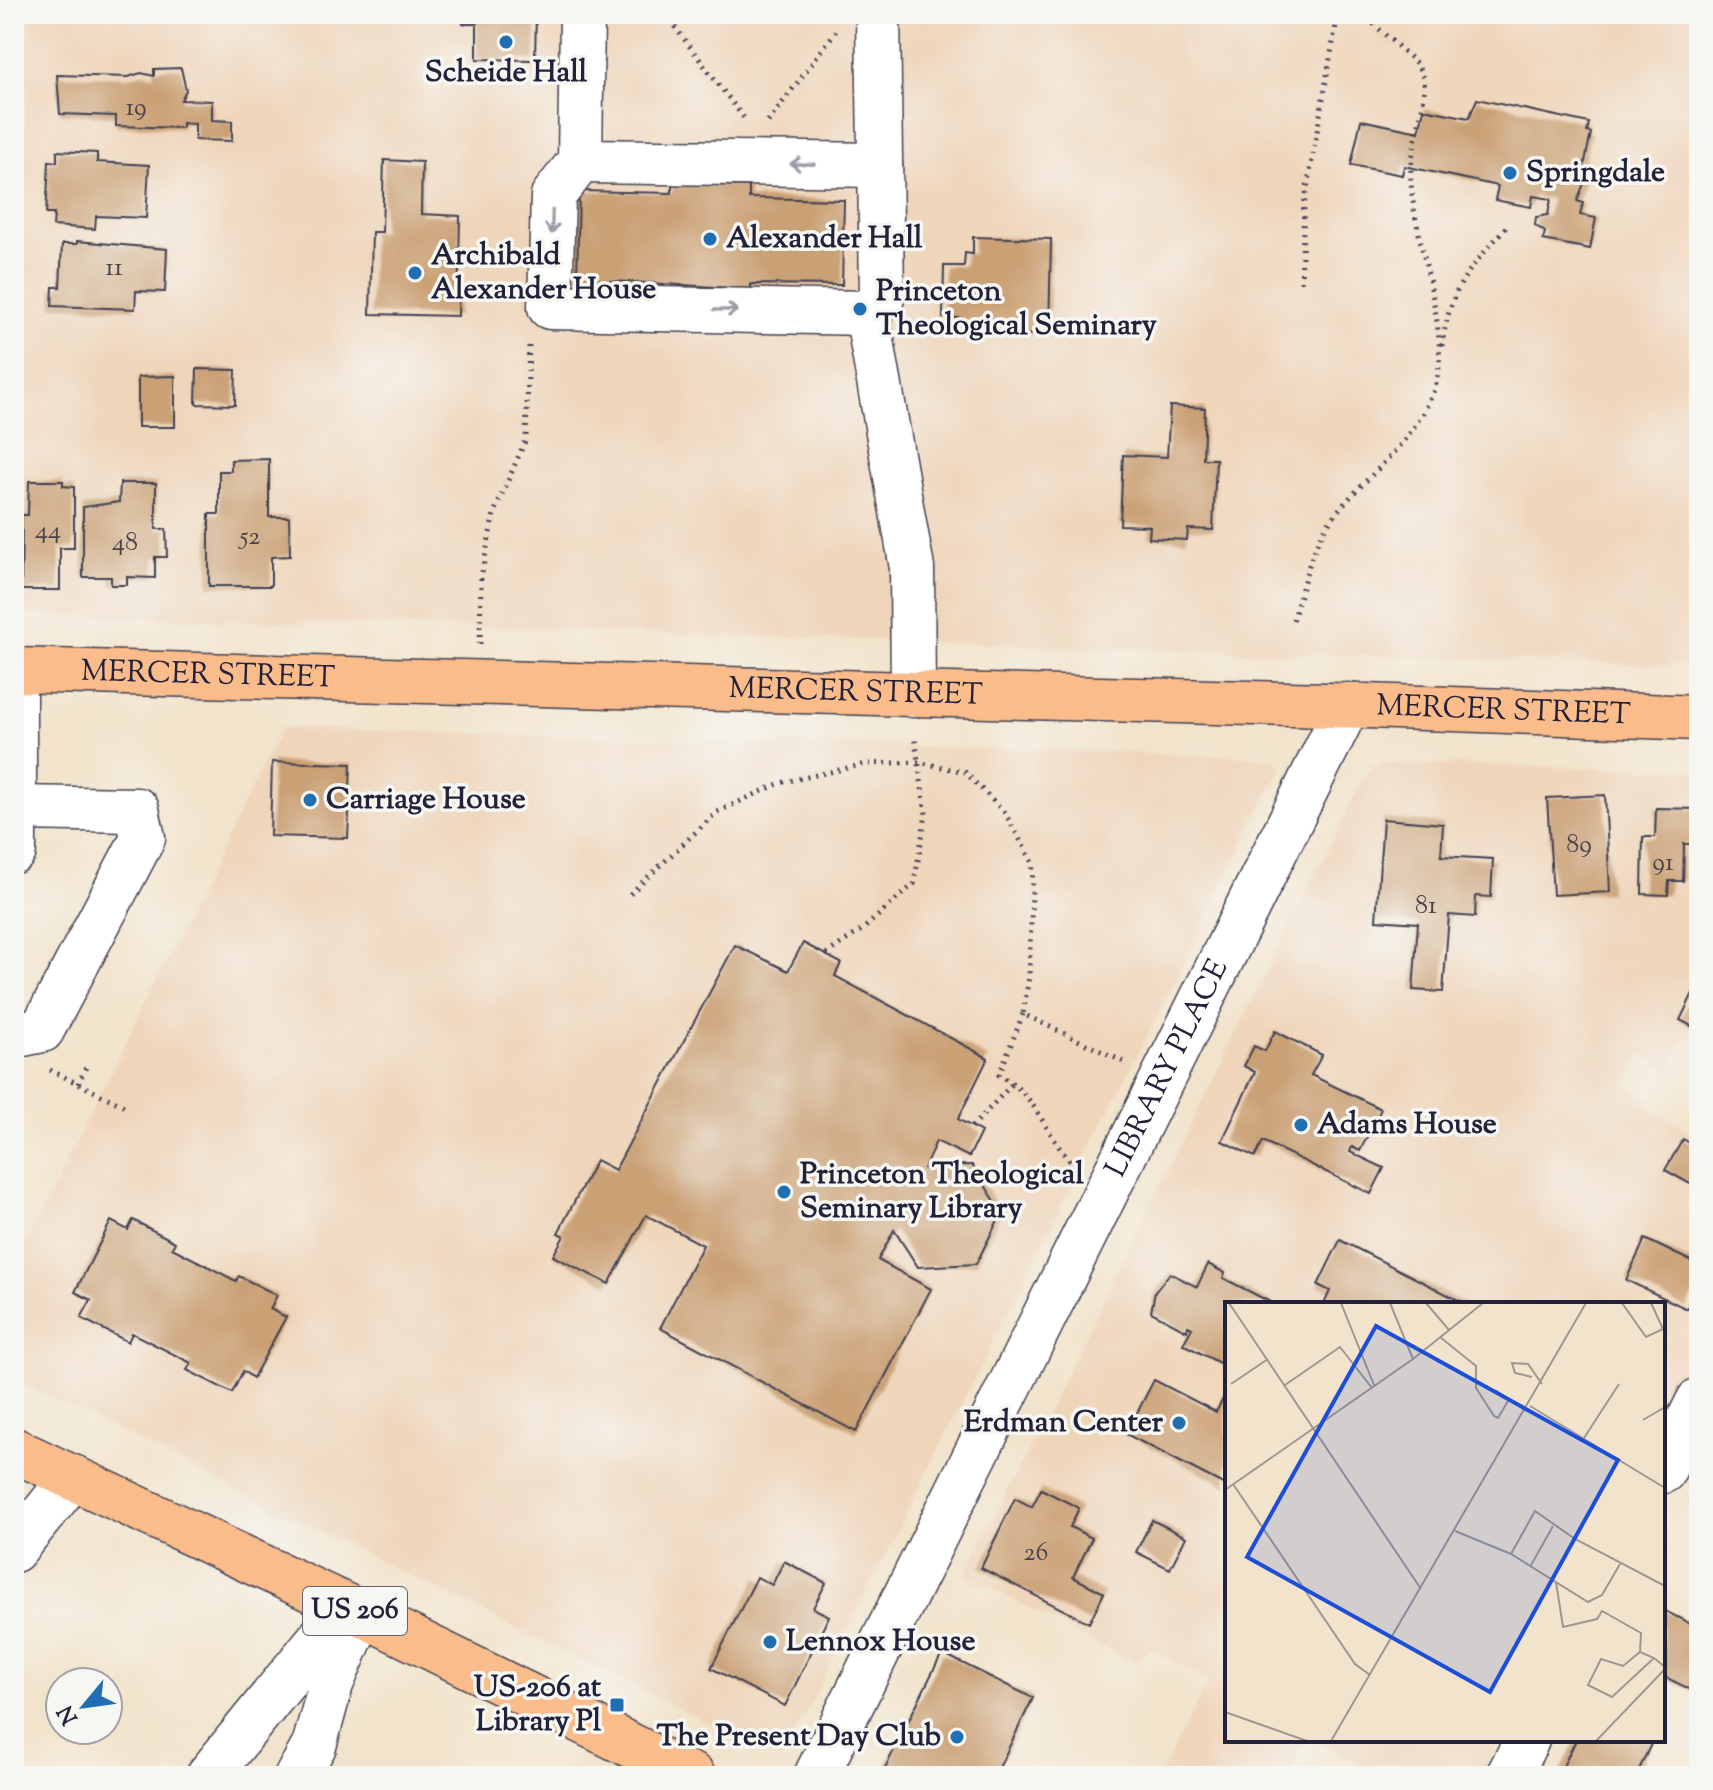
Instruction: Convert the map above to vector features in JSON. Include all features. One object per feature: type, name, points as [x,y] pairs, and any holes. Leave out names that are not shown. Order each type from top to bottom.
[{"type":"main road","name":"MERCER STREET","points":[[14,670],[1348,705],[1699,718]]},
{"type":"main road","name":"US 206","points":[[14,1450],[354,1610],[693,1776]]},
{"type":"street","points":[[582,14],[580,161],[553,196],[550,307],[867,313],[882,298],[880,165],[859,20]]},
{"type":"street","points":[[580,161],[760,149],[880,165]]},
{"type":"street","points":[[867,313],[912,568],[913,695]]},
{"type":"street","points":[[14,670],[14,851]]},
{"type":"street","name":"LIBRARY PLACE","points":[[816,1776],[1348,705]]},
{"type":"street","points":[[15,808],[137,810],[143,838],[28,1051]]},
{"type":"street","points":[[1665,1467],[1699,1400]]},
{"type":"street","points":[[14,1550],[73,1477]]},
{"type":"street","points":[[208,1776],[354,1610]]},
{"type":"street","points":[[297,1776],[314,1746],[354,1610]]},
{"type":"street","points":[[1508,1776],[1526,1742]]},
{"type":"path","points":[[665,14],[760,149],[859,20]]},
{"type":"path","points":[[1301,282],[1304,205],[1338,14]]},
{"type":"path","points":[[1363,14],[1417,64],[1424,78],[1425,91],[1410,177],[1441,351]]},
{"type":"path","points":[[1293,620],[1314,549],[1335,515],[1392,456],[1416,424],[1435,389],[1448,307],[1460,282],[1506,227]]},
{"type":"path","points":[[480,683],[481,577],[494,513],[526,439],[530,316],[550,307]]},
{"type":"path","points":[[826,954],[863,929],[914,884],[926,814],[915,740]]},
{"type":"path","points":[[630,894],[717,812],[767,788],[866,764],[918,762],[965,772],[1005,813],[1033,863],[1029,977],[1023,1014],[999,1075],[1014,1082],[1036,1107],[1058,1150],[1104,1195]]},
{"type":"path","points":[[1023,1014],[1161,1080]]},
{"type":"path","points":[[28,1051],[78,1084],[124,1106]]},
{"type":"path","points":[[78,1084],[87,1065]]},
{"type":"path","points":[[972,1127],[1014,1082]]},
{"type":"path","points":[[746,1769],[750,1762]]},
{"type":"shaded area","name":"Princeton Theological Seminary","points":[[28,14],[1699,14],[1699,666],[23,614],[14,605]]},
{"type":"shaded area","points":[[281,728],[1275,757],[1282,768],[782,1760],[14,1380],[14,1267]]},
{"type":"shaded area","points":[[1383,763],[1699,770],[1699,1043],[1685,1036],[1668,1070],[1641,1055],[1625,1085],[1651,1100],[1648,1108],[1699,1136],[1699,1352],[1665,1418],[1665,1302],[1225,1302],[1225,1742],[1305,1742],[1287,1776],[1159,1776],[1209,1680],[1148,1648],[1138,1665],[965,1575],[1365,775],[1373,766]]},
{"type":"shaded area","points":[[1319,1742],[1499,1742],[1482,1776],[1383,1776]]},
{"type":"building","name":"Scheide Hall","points":[[463,14],[536,14],[535,60],[477,59],[477,24],[463,24]]},
{"type":"building","points":[[181,68],[186,90],[181,100],[212,101],[212,120],[232,121],[232,141],[195,140],[195,124],[182,123],[182,128],[116,126],[116,116],[60,114],[57,75],[128,77],[141,73],[154,76],[154,69]]},
{"type":"building","name":"Springdale","points":[[1477,99],[1589,123],[1587,132],[1591,133],[1583,171],[1587,176],[1577,201],[1583,203],[1580,215],[1596,218],[1590,249],[1543,240],[1545,232],[1535,225],[1536,217],[1548,215],[1551,199],[1533,196],[1531,207],[1495,200],[1498,186],[1404,166],[1402,175],[1351,165],[1361,120],[1419,132],[1424,109],[1469,118]]},
{"type":"building","points":[[57,151],[97,153],[97,162],[149,165],[146,218],[96,216],[95,229],[53,226],[54,214],[46,214],[49,161],[57,162]]},
{"type":"building","name":"Archibald Alexander House","points":[[384,160],[422,162],[421,214],[460,216],[458,316],[370,314],[372,232],[382,232]]},
{"type":"building","name":"Alexander Hall","points":[[672,184],[749,186],[749,198],[844,200],[842,285],[751,284],[751,289],[577,279],[579,191],[672,193]]},
{"type":"building","points":[[973,237],[1051,239],[1049,335],[962,333],[962,318],[943,318],[944,266],[964,266],[965,253],[973,254]]},
{"type":"building","points":[[77,241],[167,249],[165,292],[136,291],[135,309],[52,306],[53,287],[60,287],[62,244],[77,244]]},
{"type":"building","points":[[197,369],[236,370],[235,405],[196,404]]},
{"type":"building","points":[[175,376],[175,427],[138,427],[138,377]]},
{"type":"building","points":[[1170,406],[1205,408],[1203,459],[1216,459],[1213,530],[1188,529],[1187,540],[1149,538],[1150,526],[1120,525],[1123,455],[1167,457]]},
{"type":"building","points":[[269,459],[269,517],[289,517],[290,556],[271,557],[271,586],[209,586],[209,514],[219,514],[219,471],[231,471],[231,460]]},
{"type":"building","points":[[29,481],[63,481],[63,486],[74,487],[74,548],[60,548],[60,590],[21,590],[22,515],[28,515]]},
{"type":"building","points":[[120,483],[156,483],[156,529],[166,529],[167,557],[155,557],[155,578],[127,577],[127,585],[111,585],[111,577],[83,577],[83,507],[119,502]]},
{"type":"building","name":"Carriage House","points":[[272,762],[351,764],[348,838],[270,836]]},
{"type":"building","points":[[1605,795],[1610,892],[1553,895],[1547,798]]},
{"type":"building","points":[[1656,808],[1699,809],[1699,844],[1684,844],[1683,881],[1669,881],[1668,895],[1642,894],[1643,837],[1655,837]]},
{"type":"building","points":[[1383,819],[1443,824],[1441,856],[1493,859],[1491,897],[1476,896],[1475,917],[1449,915],[1443,992],[1413,990],[1418,923],[1376,920]]},
{"type":"building","name":"Princeton Theological Seminary Library","points":[[803,943],[841,963],[835,976],[988,1058],[958,1119],[981,1132],[969,1157],[936,1141],[924,1169],[930,1172],[933,1166],[972,1165],[1002,1212],[976,1264],[918,1267],[894,1230],[878,1260],[931,1289],[856,1432],[660,1328],[703,1245],[646,1215],[609,1284],[553,1256],[564,1236],[558,1233],[596,1160],[615,1170],[735,945],[788,971]]},
{"type":"building","points":[[1699,981],[1699,1030],[1680,1020]]},
{"type":"building","name":"Adams House","points":[[1275,1031],[1322,1055],[1311,1075],[1381,1109],[1360,1151],[1352,1147],[1350,1152],[1384,1168],[1371,1194],[1263,1141],[1255,1157],[1222,1141],[1255,1072],[1244,1066],[1254,1046],[1265,1051]]},
{"type":"building","points":[[1683,1139],[1697,1147],[1699,1143],[1699,1197],[1692,1193],[1696,1187],[1665,1170]]},
{"type":"building","points":[[133,1220],[175,1242],[172,1248],[236,1281],[239,1276],[277,1295],[270,1309],[286,1317],[253,1378],[243,1371],[232,1393],[187,1370],[191,1363],[132,1333],[128,1342],[81,1318],[91,1300],[75,1292],[111,1221],[128,1230]]},
{"type":"building","points":[[1645,1239],[1699,1265],[1699,1284],[1687,1309],[1626,1280]]},
{"type":"building","points":[[1340,1240],[1462,1302],[1325,1302],[1330,1291],[1318,1285]]},
{"type":"building","name":"Erdman Center","points":[[1208,1264],[1225,1273],[1223,1278],[1270,1302],[1225,1302],[1225,1366],[1183,1344],[1192,1328],[1188,1326],[1187,1331],[1151,1312],[1155,1292],[1170,1273],[1197,1287]]},
{"type":"building","name":"Erdman Center","points":[[1154,1380],[1216,1412],[1225,1395],[1225,1485],[1126,1434]]},
{"type":"building","points":[[1041,1489],[1079,1508],[1070,1527],[1092,1538],[1073,1577],[1104,1593],[1089,1623],[981,1568],[1015,1498],[1032,1507]]},
{"type":"building","points":[[1152,1520],[1186,1537],[1170,1569],[1136,1552]]},
{"type":"building","name":"Lennox House","points":[[784,1561],[826,1583],[813,1608],[829,1616],[785,1706],[711,1668],[757,1577],[772,1585]]},
{"type":"building","points":[[1665,1611],[1699,1628],[1699,1694],[1665,1677]]},
{"type":"building","name":"The Present Day Club","points":[[942,1653],[1033,1698],[995,1776],[881,1776]]},
{"type":"building","points":[[1575,1742],[1652,1742],[1636,1776],[1573,1776],[1561,1770]]},
{"type":"place","name":"Scheide Hall","points":[[506,42]]},
{"type":"place","name":"Springdale","points":[[1510,173]]},
{"type":"place","name":"Alexander Hall","points":[[710,239]]},
{"type":"place","name":"Archibald Alexander House","points":[[415,273]]},
{"type":"place","name":"Princeton Theological Seminary","points":[[860,309]]},
{"type":"place","name":"Carriage House","points":[[310,800]]},
{"type":"place","name":"Adams House","points":[[1301,1125]]},
{"type":"place","name":"Princeton Theological Seminary Library","points":[[784,1192]]},
{"type":"place","name":"Erdman Center","points":[[1179,1423]]},
{"type":"place","name":"Lennox House","points":[[770,1642]]},
{"type":"place","name":"US-206 at Library Pl","points":[[617,1705]]},
{"type":"place","name":"The Present Day Club","points":[[957,1737]]}]
